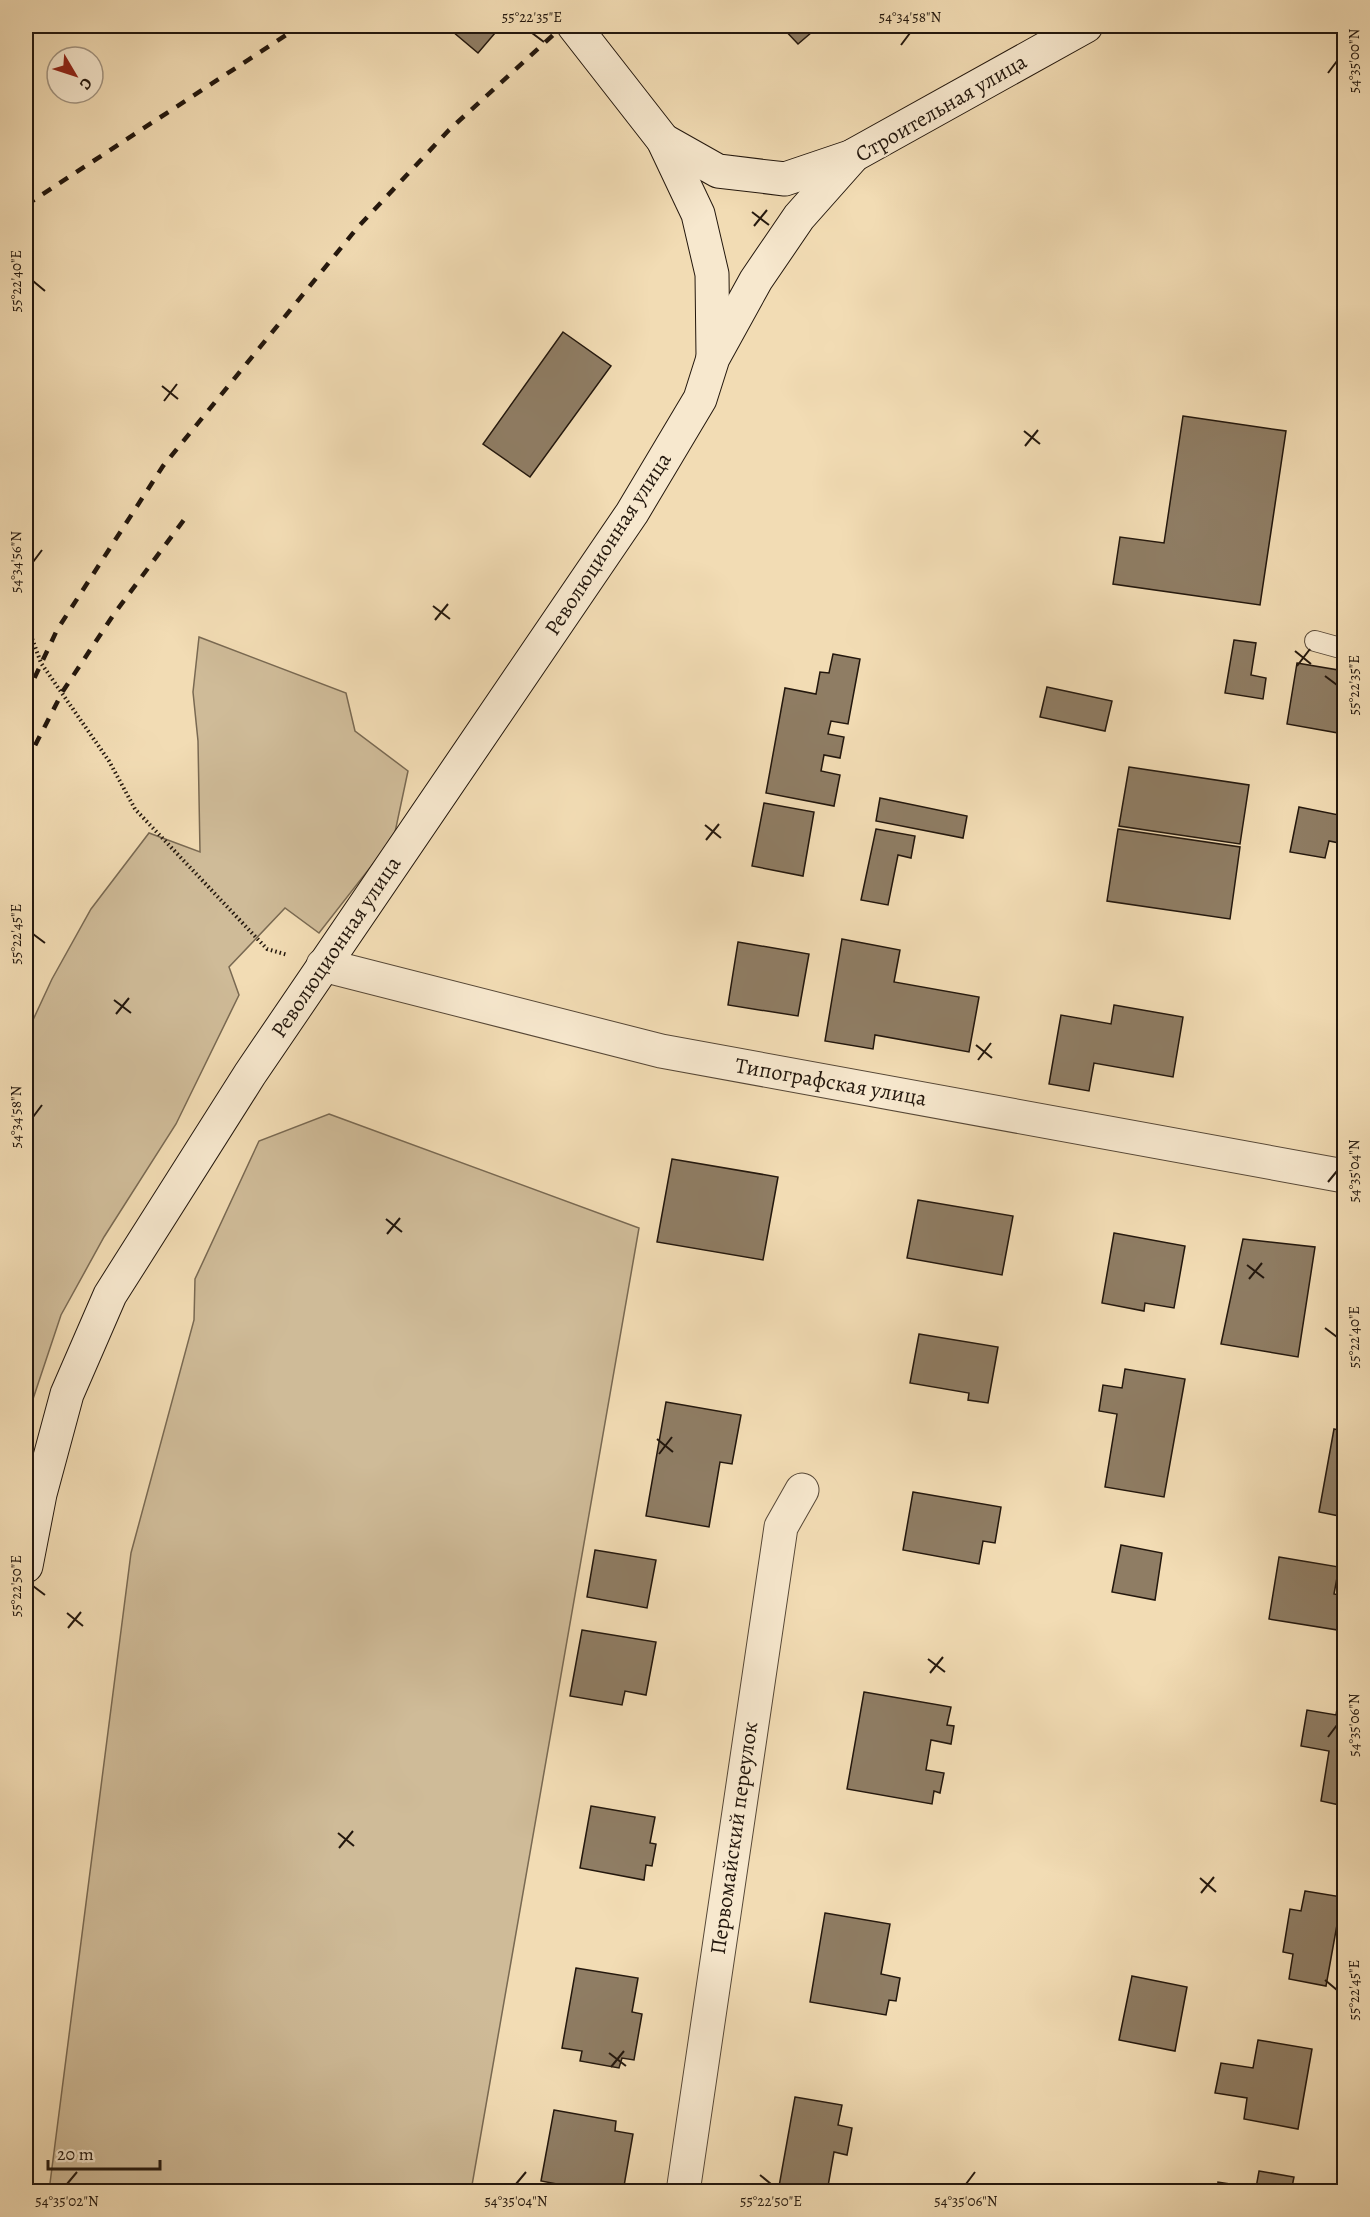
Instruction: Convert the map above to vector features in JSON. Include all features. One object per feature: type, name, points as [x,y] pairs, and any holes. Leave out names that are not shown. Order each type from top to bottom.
[{"type":"street","points":[[574,26],[663,140],[698,214],[712,274],[713,358]]},
{"type":"street","name":"Строительная улица","points":[[713,358],[756,280],[799,217],[855,155],[1086,26]]},
{"type":"street","points":[[663,140],[718,171],[785,179],[855,155]]},
{"type":"street","name":"Революционная улица","points":[[26,1555],[67,1394],[110,1295],[250,1074],[632,513],[700,399],[713,358]]},
{"type":"street","name":"Типографская улица","points":[[323,965],[661,1051],[1344,1176]]},
{"type":"street","name":"Первомайский переулок","points":[[683,2192],[781,1527],[801,1490]]},
{"type":"lane","points":[[1315,641],[1344,649]]},
{"type":"path","points":[[26,622],[41,663],[109,761],[135,809],[267,949],[323,965]]},
{"type":"shaded area","points":[[199,637],[346,693],[355,731],[408,771],[394,837],[319,933],[285,908],[229,967],[239,995],[176,1124],[104,1237],[61,1315],[26,1420],[26,1035],[52,979],[91,909],[149,833],[200,852],[198,741],[193,692]]},
{"type":"shaded area","points":[[329,1114],[639,1228],[471,2191],[49,2191],[131,1553],[194,1320],[195,1279],[259,1141]]},
{"type":"building","points":[[446,26],[501,26],[478,53]]},
{"type":"building","points":[[781,26],[819,26],[798,44]]},
{"type":"building","points":[[563,332],[611,366],[530,477],[483,444]]},
{"type":"building","points":[[1183,416],[1286,431],[1260,605],[1113,584],[1120,537],[1164,543]]},
{"type":"building","points":[[1234,640],[1256,643],[1251,675],[1266,678],[1263,699],[1225,693]]},
{"type":"building","points":[[833,654],[860,659],[848,724],[831,721],[828,734],[844,737],[840,758],[824,755],[821,771],[840,775],[834,806],[766,793],[785,688],[816,694],[820,672],[829,673]]},
{"type":"building","points":[[1297,663],[1344,671],[1344,734],[1287,724]]},
{"type":"building","points":[[1047,687],[1112,701],[1105,731],[1040,717]]},
{"type":"building","points":[[1129,767],[1249,785],[1240,844],[1119,826]]},
{"type":"building","points":[[880,798],[967,816],[963,838],[876,821]]},
{"type":"building","points":[[764,803],[814,812],[803,876],[752,866]]},
{"type":"building","points":[[1299,807],[1344,816],[1344,844],[1329,841],[1325,858],[1290,852]]},
{"type":"building","points":[[876,829],[915,836],[911,858],[898,855],[888,905],[861,900]]},
{"type":"building","points":[[1118,829],[1240,847],[1230,919],[1107,901]]},
{"type":"building","points":[[842,939],[900,950],[894,982],[979,997],[969,1052],[875,1035],[873,1049],[825,1041]]},
{"type":"building","points":[[738,942],[809,954],[798,1016],[728,1005]]},
{"type":"building","points":[[1114,1005],[1183,1017],[1173,1077],[1094,1063],[1089,1091],[1049,1084],[1061,1015],[1111,1024]]},
{"type":"building","points":[[672,1159],[778,1177],[763,1260],[657,1242]]},
{"type":"building","points":[[918,1200],[1013,1216],[1002,1275],[907,1258]]},
{"type":"building","points":[[1114,1233],[1185,1246],[1174,1308],[1145,1303],[1144,1311],[1102,1303]]},
{"type":"building","points":[[1243,1239],[1315,1247],[1298,1357],[1221,1344]]},
{"type":"building","points":[[919,1334],[998,1347],[988,1403],[968,1400],[969,1393],[910,1383]]},
{"type":"building","points":[[1125,1369],[1185,1379],[1164,1497],[1105,1487],[1117,1414],[1099,1411],[1103,1385],[1122,1388]]},
{"type":"building","points":[[666,1402],[741,1415],[732,1464],[720,1462],[709,1527],[646,1516]]},
{"type":"building","points":[[1334,1429],[1344,1431],[1344,1517],[1319,1512]]},
{"type":"building","points":[[913,1492],[1001,1507],[995,1543],[983,1541],[979,1564],[903,1550]]},
{"type":"building","points":[[1121,1545],[1162,1553],[1155,1600],[1112,1592]]},
{"type":"building","points":[[595,1550],[656,1560],[647,1608],[587,1597]]},
{"type":"building","points":[[1279,1557],[1339,1567],[1334,1594],[1344,1596],[1344,1631],[1269,1619]]},
{"type":"building","points":[[582,1630],[656,1642],[646,1695],[625,1691],[622,1705],[570,1696]]},
{"type":"building","points":[[864,1692],[951,1707],[947,1725],[954,1726],[951,1744],[931,1740],[926,1770],[944,1773],[940,1793],[934,1791],[932,1804],[847,1789]]},
{"type":"building","points":[[1338,1703],[1344,1705],[1344,1806],[1321,1801],[1329,1751],[1301,1746],[1307,1710],[1336,1715]]},
{"type":"building","points":[[591,1806],[655,1817],[650,1843],[656,1844],[652,1866],[646,1865],[644,1880],[580,1868]]},
{"type":"building","points":[[1305,1891],[1342,1897],[1326,1986],[1289,1979],[1293,1954],[1283,1952],[1290,1909],[1301,1911]]},
{"type":"building","points":[[825,1913],[890,1924],[881,1974],[900,1978],[896,2001],[889,2000],[886,2015],[810,2002]]},
{"type":"building","points":[[576,1968],[638,1978],[632,2012],[642,2014],[634,2060],[622,2058],[619,2068],[580,2061],[582,2051],[562,2048]]},
{"type":"building","points":[[1132,1976],[1187,1987],[1175,2051],[1119,2040]]},
{"type":"building","points":[[1258,2040],[1312,2049],[1298,2129],[1244,2119],[1247,2098],[1215,2093],[1221,2063],[1253,2068]]},
{"type":"building","points":[[795,2097],[842,2105],[838,2125],[852,2128],[847,2155],[834,2152],[827,2192],[778,2192]]},
{"type":"building","points":[[554,2110],[616,2121],[615,2131],[633,2134],[623,2192],[599,2192],[541,2181]]},
{"type":"building","points":[[1259,2171],[1294,2177],[1291,2192],[1217,2192],[1218,2182],[1256,2188]]},
{"type":"railway","points":[[26,205],[300,26]]},
{"type":"railway","points":[[26,696],[57,630],[163,466],[358,227],[449,130],[563,26]]},
{"type":"railway","points":[[26,763],[63,691],[114,614],[186,517]]}]
